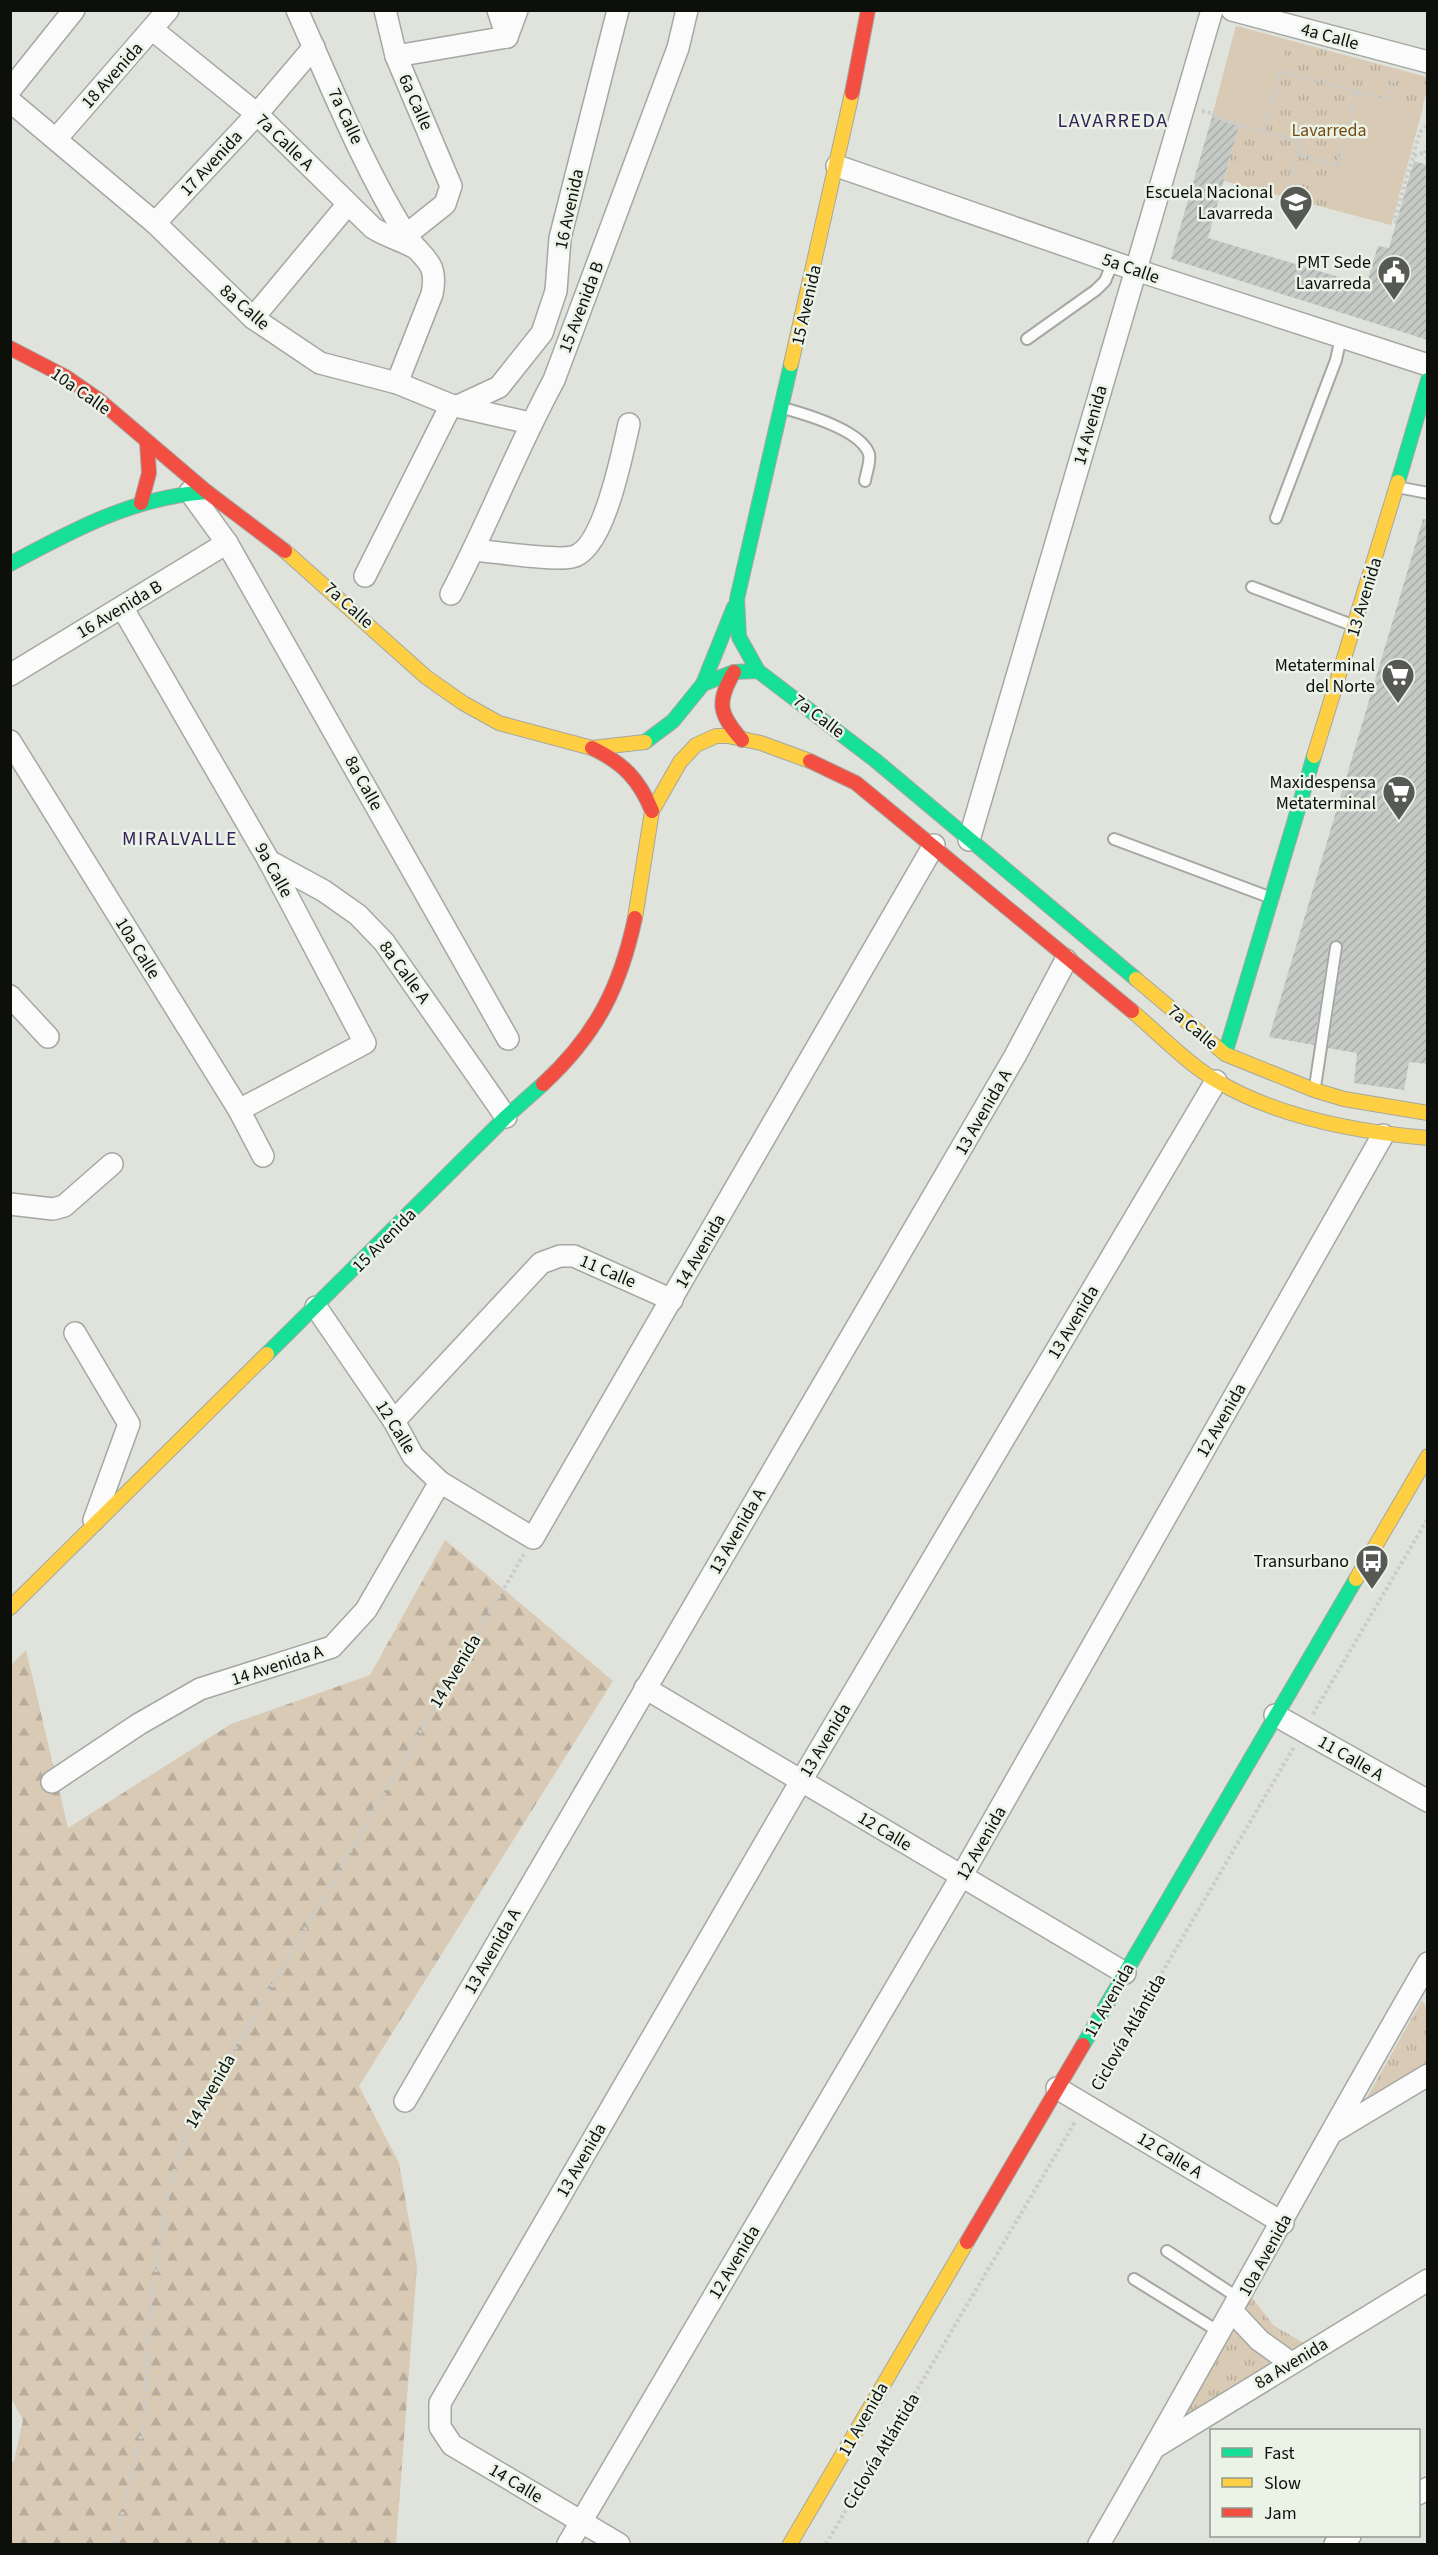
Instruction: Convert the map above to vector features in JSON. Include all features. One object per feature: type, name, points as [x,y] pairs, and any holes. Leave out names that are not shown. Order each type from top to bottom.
[{"type":"main road","name":"15 Avenida","points":[[703,684],[737,599],[783,408],[837,166],[868,10]]},
{"type":"main road","name":"10a Calle","points":[[10,348],[66,377],[91,394],[147,442],[198,492]]},
{"type":"main road","name":"13 Avenida","points":[[1225,1054],[1270,897],[1355,627],[1428,380]]},
{"type":"main road","points":[[141,503],[149,473],[147,442]]},
{"type":"main road","name":"7a Calle","points":[[198,492],[305,566],[426,677],[463,703],[499,723],[592,748],[644,743],[673,721],[703,684],[734,672],[758,671],[840,731],[1225,1054],[1314,1090],[1344,1099],[1428,1113]]},
{"type":"main road","points":[[10,564],[73,530],[141,503],[175,493],[198,492]]},
{"type":"main road","name":"15 Avenida","points":[[737,599],[735,628],[758,671]]},
{"type":"main road","points":[[734,672],[722,690],[720,707],[727,722],[742,740]]},
{"type":"main road","name":"7a Calle","points":[[652,811],[679,761],[692,748],[708,739],[726,736],[787,751],[856,783],[934,845],[1066,960],[1216,1081],[1293,1115],[1383,1135],[1428,1138]]},
{"type":"main road","points":[[592,748],[620,760],[641,782],[652,811]]},
{"type":"main road","name":"15 Avenida","points":[[10,1608],[90,1532],[506,1117],[565,1065],[594,1028],[614,989],[628,939],[645,861],[652,811]]},
{"type":"main road","name":"11 Avenida","points":[[790,2544],[1428,1456]]},
{"type":"street","points":[[10,90],[74,10]]},
{"type":"street","name":"18 Avenida","points":[[56,139],[168,10]]},
{"type":"street","name":"7a Calle","points":[[297,10],[375,177],[412,242]]},
{"type":"street","name":"6a Calle","points":[[385,10],[396,56],[449,178],[450,192],[445,204],[412,242]]},
{"type":"street","points":[[498,10],[507,37]]},
{"type":"street","points":[[507,37],[517,10]]},
{"type":"street","name":"16 Avenida","points":[[455,405],[499,387],[543,333],[556,291],[560,238],[618,10]]},
{"type":"street","name":"15 Avenida B","points":[[451,594],[474,550],[530,423],[554,380],[678,48],[687,10]]},
{"type":"street","name":"14 Avenida","points":[[969,840],[1212,10]]},
{"type":"street","name":"4a Calle","points":[[1232,10],[1428,62]]},
{"type":"street","name":"7a Calle A","points":[[153,30],[257,114],[348,204],[387,237],[412,242]]},
{"type":"street","points":[[396,56],[507,37]]},
{"type":"street","name":"17 Avenida","points":[[155,223],[257,114],[314,47]]},
{"type":"street","name":"8a Calle","points":[[10,101],[155,223],[253,318],[320,363],[397,383],[455,405],[530,423]]},
{"type":"street","name":"5a Calle","points":[[837,166],[1136,270],[1428,365]]},
{"type":"street","points":[[253,318],[348,204]]},
{"type":"street","points":[[397,383],[435,279],[432,264],[412,242]]},
{"type":"street","points":[[365,576],[455,405]]},
{"type":"street","points":[[474,550],[565,558],[584,551],[595,535],[614,486],[629,424]]},
{"type":"street","name":"8a Calle","points":[[198,492],[508,1039]]},
{"type":"street","name":"16 Avenida B","points":[[10,675],[122,607],[222,536]]},
{"type":"street","name":"9a Calle","points":[[122,607],[269,861],[365,1044],[239,1110]]},
{"type":"street","name":"10a Calle","points":[[10,741],[239,1110],[263,1156]]},
{"type":"street","name":"14 Avenida","points":[[533,1538],[934,845]]},
{"type":"street","name":"8a Calle A","points":[[269,861],[324,891],[358,915],[384,942],[506,1117]]},
{"type":"street","name":"13 Avenida A","points":[[405,2101],[1015,1056],[1066,960]]},
{"type":"street","points":[[10,996],[48,1036]]},
{"type":"street","name":"13 Avenida","points":[[440,2403],[801,1781],[1216,1081]]},
{"type":"street","name":"12 Avenida","points":[[568,2544],[962,1877],[1383,1135]]},
{"type":"street","points":[[10,1204],[53,1209],[64,1206],[112,1164]]},
{"type":"street","name":"11 Calle","points":[[394,1421],[541,1263],[560,1256],[574,1256],[672,1299]]},
{"type":"street","name":"12 Calle","points":[[316,1307],[394,1421],[412,1456],[440,1482],[533,1538]]},
{"type":"street","points":[[75,1333],[129,1424],[90,1532]]},
{"type":"street","name":"14 Avenida A","points":[[52,1782],[139,1724],[200,1689],[332,1647],[366,1610],[440,1482]]},
{"type":"street","name":"12 Calle","points":[[645,1688],[1125,1972]]},
{"type":"street","name":"11 Calle A","points":[[1275,1715],[1428,1801]]},
{"type":"street","name":"10a Avenida","points":[[1099,2544],[1283,2223],[1330,2134],[1424,1978]]},
{"type":"street","points":[[1330,2134],[1428,2075]]},
{"type":"street","name":"12 Calle A","points":[[1057,2088],[1283,2223]]},
{"type":"street","name":"8a Avenida","points":[[1155,2446],[1428,2280]]},
{"type":"street","points":[[1236,2306],[1259,2340],[1291,2363]]},
{"type":"street","name":"14 Calle","points":[[440,2403],[440,2427],[452,2445],[619,2544]]},
{"type":"lane","points":[[1028,339],[1096,290],[1105,281],[1113,262]]},
{"type":"lane","points":[[1276,518],[1336,360],[1341,337]]},
{"type":"lane","points":[[783,408],[842,430],[859,441],[868,450],[870,458],[865,481]]},
{"type":"lane","points":[[1397,487],[1428,493]]},
{"type":"lane","points":[[1252,587],[1355,627]]},
{"type":"lane","points":[[1114,839],[1270,897]]},
{"type":"lane","points":[[1314,1090],[1319,1075],[1336,947]]},
{"type":"lane","points":[[1167,2251],[1236,2306]]},
{"type":"lane","points":[[1134,2279],[1221,2332]]},
{"type":"path","points":[[1264,132],[1280,71],[1388,99],[1393,75],[1405,78]]},
{"type":"path","points":[[1297,154],[1338,165],[1356,91]]},
{"type":"path","points":[[1202,111],[1214,114],[1213,117],[1300,142],[1285,197]]},
{"type":"path","points":[[1396,222],[1394,221],[1420,132],[1428,124]]},
{"type":"path","points":[[1428,146],[1425,152],[1428,161]]},
{"type":"path","points":[[1413,156],[1425,152]]},
{"type":"path","name":"Ciclovía Atlántida","points":[[826,2544],[1428,1518]]},
{"type":"path","name":"14 Avenida","points":[[115,2544],[144,2423],[150,2312],[165,2207],[184,2136],[533,1538]]},
{"type":"green space","name":"Lavarreda","points":[[1236,26],[1427,77],[1427,90],[1391,225],[1224,181],[1239,125],[1212,117]]},
{"type":"green space","points":[[1236,26],[1288,40],[1264,132],[1212,117]]},
{"type":"green space","points":[[1356,91],[1423,108],[1391,225],[1327,208]]},
{"type":"green space","points":[[445,1540],[613,1681],[359,2086],[399,2163],[417,2266],[396,2544],[11,2544],[10,2463],[14,2461],[23,2420],[10,2396],[11,1665],[26,1650],[68,1828],[231,1724],[370,1675]]},
{"type":"green space","points":[[1422,2000],[1427,2008],[1427,2064],[1365,2101]]},
{"type":"green space","points":[[1246,2289],[1273,2325],[1314,2349],[1155,2446]]},
{"type":"building","points":[[1212,117],[1239,125],[1208,238],[1366,285],[1378,246],[1389,248],[1414,161],[1428,165],[1428,340],[1171,259]]},
{"type":"building","name":"Metaterminal del Norte","points":[[1423,519],[1428,520],[1428,1064],[1409,1062],[1404,1090],[1354,1083],[1357,1053],[1328,1048],[1343,948],[1338,940],[1333,940],[1329,946],[1314,1045],[1269,1037]]},
{"type":"traffic: fast","points":[[758,671],[739,637],[737,599],[791,364]]},
{"type":"traffic: fast","points":[[1398,482],[1428,380]]},
{"type":"traffic: fast","points":[[10,564],[57,539],[129,508],[180,495],[207,492]]},
{"type":"traffic: fast","points":[[703,684],[734,607]]},
{"type":"traffic: fast","points":[[645,742],[673,721],[703,684],[734,672],[758,671],[875,760],[1136,979]]},
{"type":"traffic: fast","points":[[1225,1054],[1314,756]]},
{"type":"traffic: fast","points":[[267,1354],[506,1117],[543,1084]]},
{"type":"traffic: fast","points":[[1083,2045],[1356,1579]]},
{"type":"traffic: slow","points":[[791,364],[852,93]]},
{"type":"traffic: slow","points":[[1314,756],[1398,482]]},
{"type":"traffic: slow","points":[[285,551],[426,677],[463,703],[499,723],[592,748],[645,742]]},
{"type":"traffic: slow","points":[[635,918],[652,811],[680,762],[696,745],[716,736],[728,736],[761,743],[810,761]]},
{"type":"traffic: slow","points":[[1136,979],[1225,1054],[1314,1090],[1344,1099],[1428,1113]]},
{"type":"traffic: slow","points":[[1132,1011],[1206,1074],[1266,1105],[1346,1127],[1428,1138]]},
{"type":"traffic: slow","points":[[10,1608],[267,1354]]},
{"type":"traffic: slow","points":[[1356,1579],[1428,1456]]},
{"type":"traffic: slow","points":[[790,2544],[967,2242]]},
{"type":"traffic: jam","points":[[852,93],[868,10]]},
{"type":"traffic: jam","points":[[10,348],[66,377],[99,400],[207,492],[285,551]]},
{"type":"traffic: jam","points":[[141,503],[149,473],[147,442]]},
{"type":"traffic: jam","points":[[734,672],[724,692],[723,708],[729,723],[742,740]]},
{"type":"traffic: jam","points":[[592,748],[613,760],[629,773],[642,790],[652,811]]},
{"type":"traffic: jam","points":[[810,761],[856,783],[1132,1011]]},
{"type":"traffic: jam","points":[[543,1084],[578,1047],[603,1009],[622,967],[635,918]]},
{"type":"traffic: jam","points":[[967,2242],[1083,2045]]},
{"type":"place","name":"Escuela Nacional Lavarreda","points":[[1296,231]]},
{"type":"place","name":"PMT Sede Lavarreda","points":[[1394,301]]},
{"type":"place","name":"Metaterminal del Norte","points":[[1398,704]]},
{"type":"place","name":"Maxidespensa Metaterminal","points":[[1399,821]]},
{"type":"place","name":"Transurbano","points":[[1372,1590]]},
{"type":"district","name":"LAVARREDA","points":[[1113,120]]},
{"type":"district","name":"MIRALVALLE","points":[[180,838]]}]
